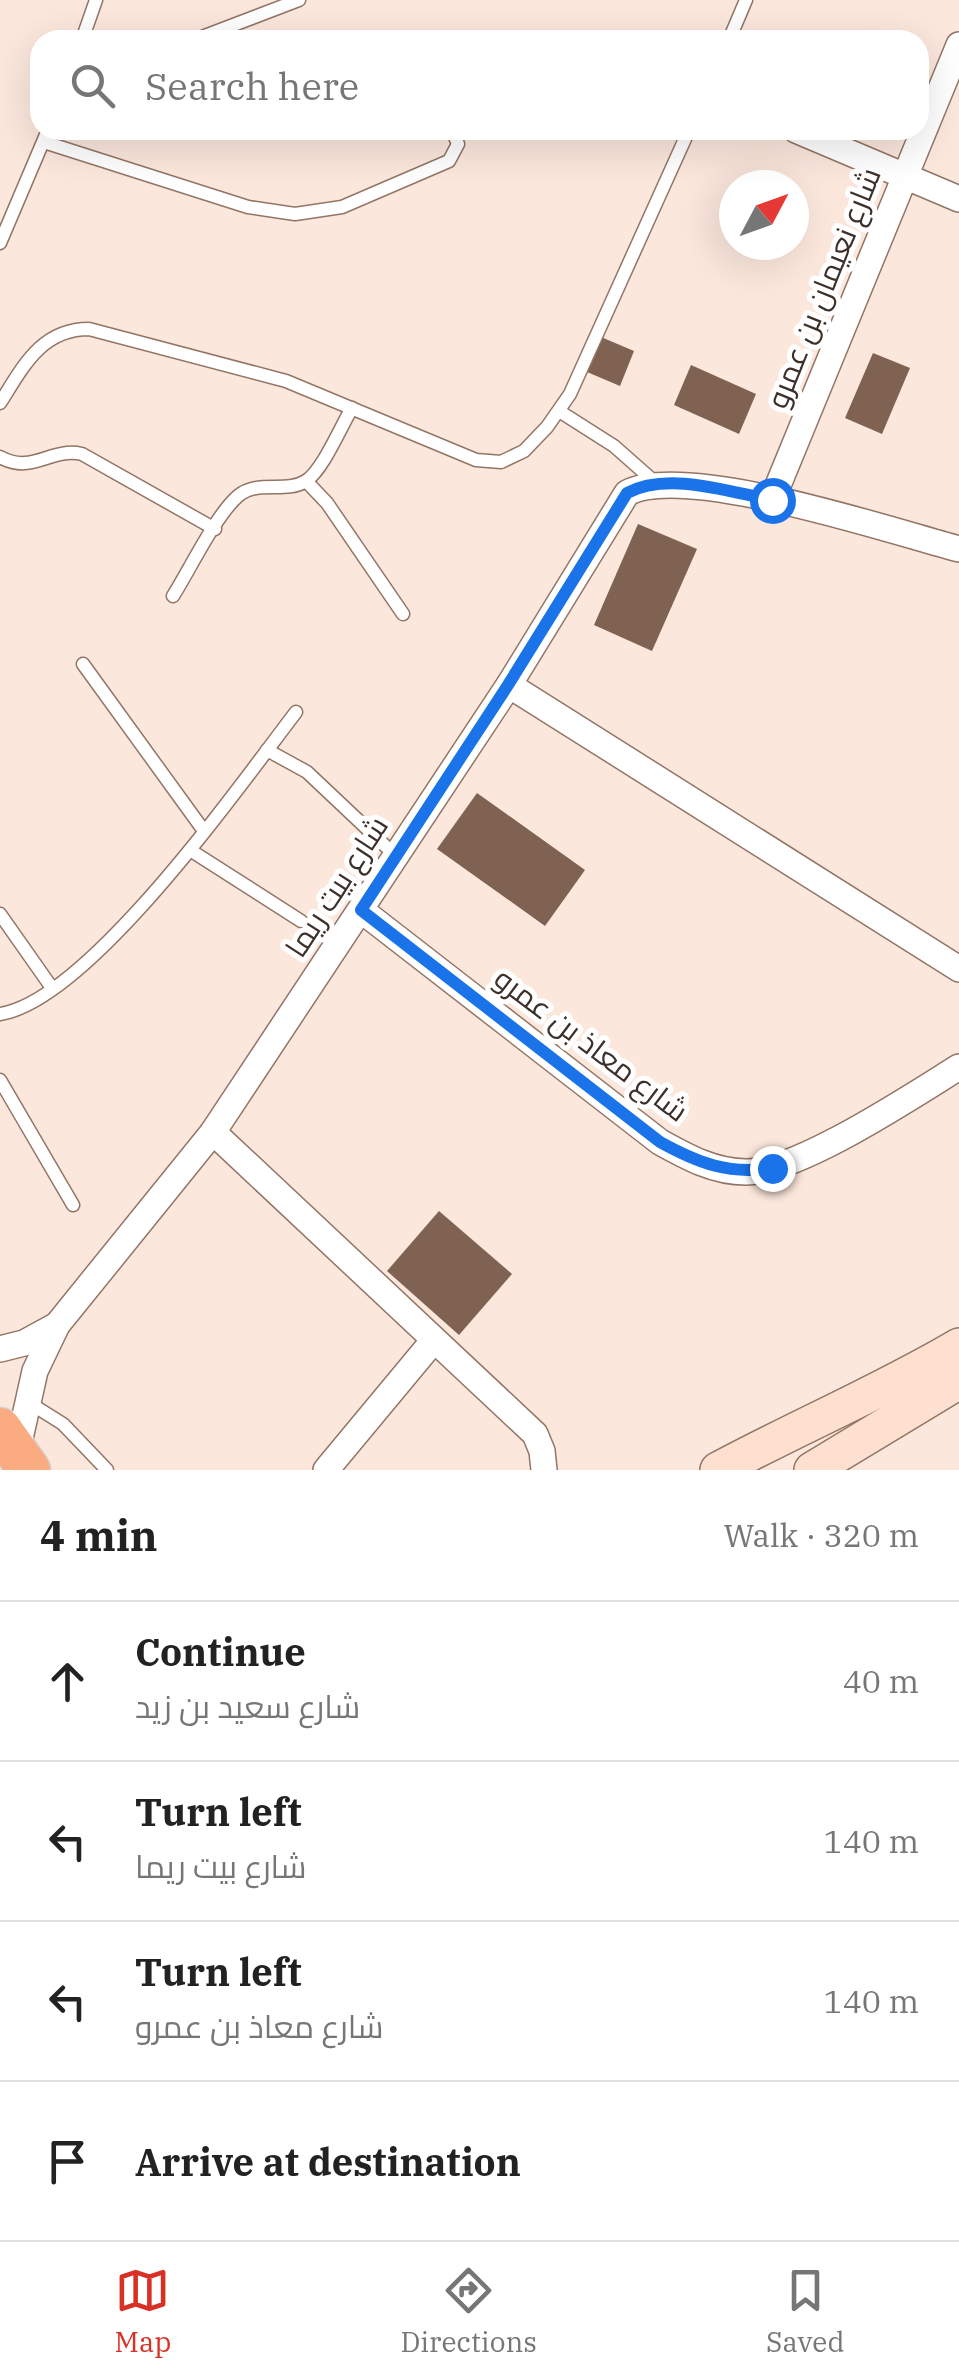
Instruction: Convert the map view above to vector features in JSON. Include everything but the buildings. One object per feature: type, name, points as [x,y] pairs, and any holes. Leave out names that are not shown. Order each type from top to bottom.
[{"type":"main road","points":[[718,1470],[906,1378],[959,1346]]},
{"type":"main road","points":[[812,1470],[959,1382]]},
{"type":"main road","points":[[18,1438],[32,1456],[57,1470]]},
{"type":"street","name":"شارع نعيمان بن عمرو","points":[[929,118],[959,45]]},
{"type":"street","points":[[821,140],[959,199]]},
{"type":"street","name":"شارع نعيمان بن عمرو","points":[[772,500],[920,140]]},
{"type":"street","points":[[657,484],[772,500],[959,549]]},
{"type":"street","name":"شارع بيت ريما","points":[[18,1438],[41,1356],[57,1325],[212,1132],[508,685],[618,504],[639,486],[657,484]]},
{"type":"street","points":[[508,685],[959,969]]},
{"type":"street","name":"شارع معاذ بن عمرو","points":[[361,910],[660,1142],[704,1165],[750,1172],[787,1163],[959,1067]]},
{"type":"street","points":[[212,1132],[534,1434],[542,1451],[544,1470]]},
{"type":"street","name":"شارع بيت ريما","points":[[0,1348],[24,1343],[57,1325]]},
{"type":"street","points":[[326,1470],[434,1340]]},
{"type":"lane","points":[[86,30],[96,0]]},
{"type":"lane","points":[[220,30],[299,0]]},
{"type":"lane","points":[[733,30],[746,0]]},
{"type":"lane","points":[[0,243],[44,140]]},
{"type":"lane","points":[[58,140],[248,206],[295,214],[342,207],[449,161],[456,140]]},
{"type":"lane","points":[[0,403],[37,348],[60,332],[89,329],[260,372],[488,462],[501,462],[524,451],[559,411],[581,376],[685,140]]},
{"type":"lane","points":[[174,596],[235,499],[249,489],[306,481],[316,471],[352,408]]},
{"type":"lane","points":[[559,411],[614,446],[657,484]]},
{"type":"lane","points":[[0,456],[19,465],[62,453],[82,454],[215,529]]},
{"type":"lane","points":[[306,481],[327,503],[403,614]]},
{"type":"lane","points":[[83,664],[204,831]]},
{"type":"lane","points":[[0,1014],[30,1005],[116,932],[190,850],[296,712]]},
{"type":"lane","points":[[267,750],[306,772],[396,856]]},
{"type":"lane","points":[[190,850],[301,921]]},
{"type":"lane","points":[[0,914],[52,988]]},
{"type":"lane","points":[[0,1080],[73,1205]]},
{"type":"lane","points":[[18,1438],[64,1424],[107,1470]]},
{"type":"route","points":[[772,500],[682,485],[639,486],[627,493],[361,910],[660,1142],[704,1165],[750,1172],[772,1168]]}]
